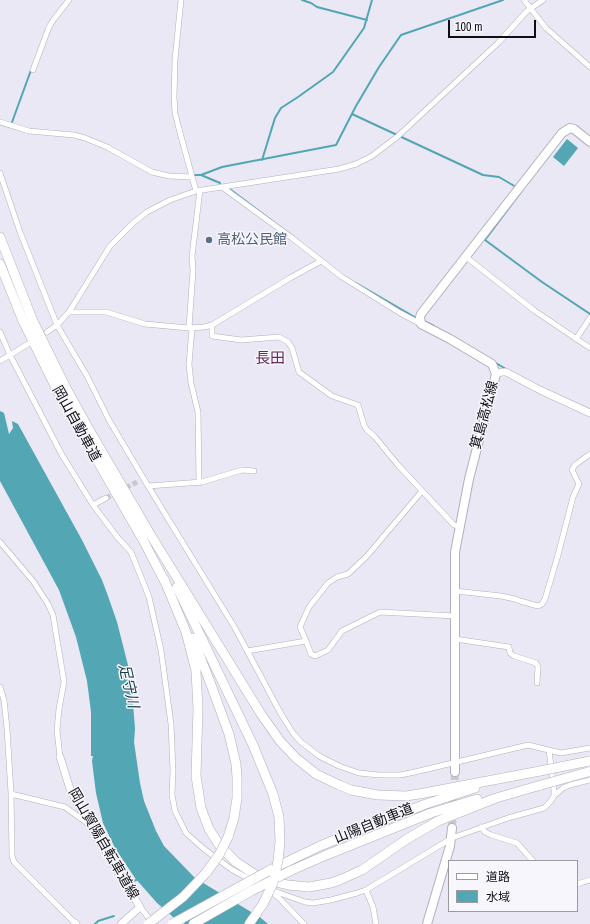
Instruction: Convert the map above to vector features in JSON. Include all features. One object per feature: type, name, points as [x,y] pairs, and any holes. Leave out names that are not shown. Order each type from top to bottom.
[{"type":"highway","name":"岡山自動車道","points":[[0,237],[32,319],[66,388],[150,534]]},
{"type":"highway","name":"岡山自動車道","points":[[0,264],[24,321],[58,392],[164,579]]},
{"type":"highway","points":[[150,534],[193,618],[253,745],[273,794],[279,817],[280,841],[278,861],[273,883],[263,904],[249,924]]},
{"type":"highway","points":[[150,534],[270,728],[288,750],[316,774],[351,790],[391,796],[419,794],[540,771]]},
{"type":"highway","points":[[164,579],[186,632],[196,671],[198,708],[196,776],[201,808],[209,829],[220,846],[236,862],[254,874],[277,883],[293,886],[309,886],[331,883],[362,870],[407,839],[438,821],[496,798],[540,784],[589,775]]},
{"type":"highway","points":[[148,924],[182,897],[206,873],[219,855],[228,837],[235,813],[238,793],[233,750],[222,714],[200,656],[164,579]]},
{"type":"highway","name":"山陽自動車道","points":[[172,924],[270,870],[320,846],[368,826],[464,791],[540,771],[590,761]]},
{"type":"highway","name":"山陽自動車道","points":[[193,924],[251,891],[324,856],[431,813],[540,784]]},
{"type":"main road","points":[[420,321],[421,314],[562,133],[570,128],[574,129],[590,142]]},
{"type":"main road","name":"箕島高松線","points":[[420,321],[492,364],[496,374],[469,479],[455,552],[455,772]]},
{"type":"main road","points":[[496,374],[506,372],[540,390],[590,413]]},
{"type":"main road","name":"岡山賀陽自転車道線","points":[[60,757],[70,789],[89,824],[140,908],[121,924]]},
{"type":"main road","points":[[427,924],[452,838],[452,828]]},
{"type":"street","points":[[33,70],[49,27],[69,0]]},
{"type":"street","points":[[181,0],[176,41],[174,92],[175,113],[191,175],[198,191],[192,256],[193,270],[189,364],[191,383],[198,412],[198,483]]},
{"type":"street","points":[[524,0],[541,24],[556,39],[590,67]]},
{"type":"street","points":[[47,332],[57,325],[70,312],[104,254],[125,230],[156,206],[198,191],[327,171],[351,166],[372,156],[398,136],[487,53],[530,8],[543,0]]},
{"type":"street","points":[[0,122],[29,131],[74,135],[85,138],[107,147],[152,172],[169,176],[191,175]]},
{"type":"street","points":[[0,176],[20,232],[57,325],[87,376],[109,420],[248,651],[293,734],[310,749],[330,762],[359,773],[379,776],[415,772],[528,745],[566,752],[590,748]]},
{"type":"street","points":[[222,187],[342,277],[400,313],[420,321]]},
{"type":"street","points":[[466,257],[535,311],[590,348]]},
{"type":"street","points":[[70,312],[106,312],[139,322],[190,329],[212,325],[290,278],[321,262]]},
{"type":"street","points":[[576,339],[590,318]]},
{"type":"street","points":[[212,325],[212,336],[241,340],[279,337],[288,342],[292,348],[299,372],[332,396],[358,405],[367,430],[454,525],[460,526]]},
{"type":"street","points":[[0,332],[8,357],[62,456],[93,505],[118,538],[131,552],[147,592],[154,614],[161,650],[171,724],[173,770],[172,795],[176,811],[186,833],[231,869],[279,898],[304,924]]},
{"type":"street","points":[[0,361],[28,344]]},
{"type":"street","points":[[455,591],[508,597],[538,606],[542,604],[545,599],[572,502],[579,484],[572,470],[575,465],[590,454]]},
{"type":"street","points":[[148,486],[198,483],[242,470],[254,471]]},
{"type":"street","points":[[137,482],[143,478]]},
{"type":"street","points":[[422,491],[367,556],[348,574],[328,583],[310,607],[300,627],[311,654],[315,656],[328,650],[342,631],[380,612],[455,616]]},
{"type":"street","points":[[93,505],[106,498]]},
{"type":"street","points":[[0,542],[33,581],[48,604],[53,615],[64,682],[57,724],[60,757]]},
{"type":"street","points":[[455,639],[509,647],[512,654],[536,664],[538,667],[537,683]]},
{"type":"street","points":[[248,651],[306,641]]},
{"type":"street","points":[[0,686],[6,716],[11,794],[12,856],[14,862],[76,924]]},
{"type":"street","points":[[549,750],[554,796]]},
{"type":"street","points":[[266,889],[312,903],[331,900],[366,890],[452,838],[508,818],[544,808],[554,796],[589,775]]},
{"type":"street","points":[[11,794],[66,807],[89,824]]},
{"type":"street","points":[[481,827],[485,832],[491,835],[517,843],[532,860]]},
{"type":"street","points":[[578,884],[590,880]]},
{"type":"street","points":[[366,890],[373,907],[376,924]]},
{"type":"street","points":[[140,908],[154,924]]},
{"type":"water","points":[[567,139],[578,148],[564,166],[553,157]]},
{"type":"water","name":"足守川","points":[[0,411],[4,413],[9,434],[13,428],[12,421],[18,424],[82,540],[102,580],[108,596],[117,622],[131,677],[135,729],[134,742],[140,783],[144,801],[156,831],[164,846],[195,878],[261,918],[268,924],[185,924],[173,917],[157,903],[135,878],[115,848],[103,823],[96,793],[92,761],[93,756],[91,756],[91,712],[87,681],[76,637],[59,590],[0,481]]},
{"type":"waterway","points":[[302,0],[317,7],[367,20]]},
{"type":"waterway","points":[[262,160],[275,118],[281,108],[333,72],[364,28],[372,0]]},
{"type":"waterway","points":[[201,175],[222,167],[336,145],[356,106],[379,67],[401,35],[503,0]]},
{"type":"waterway","points":[[11,125],[31,70]]},
{"type":"waterway","points":[[352,114],[483,175],[499,177],[516,187]]},
{"type":"waterway","points":[[192,175],[201,175],[220,183]]},
{"type":"waterway","points":[[231,190],[299,241]]},
{"type":"waterway","points":[[521,192],[485,240],[542,282],[590,314]]},
{"type":"waterway","points":[[356,283],[418,319]]},
{"type":"waterway","points":[[424,321],[434,326]]},
{"type":"waterway","points":[[494,362],[506,369]]},
{"type":"waterway","points":[[130,883],[138,879]]},
{"type":"waterway","points":[[95,924],[98,921],[114,916]]},
{"type":"tunnel","points":[[106,498],[137,482]]},
{"type":"tunnel","points":[[452,828],[455,772]]},
{"type":"place","name":"高松公民館","points":[[209,240]]},
{"type":"district","name":"長田","points":[[270,359]]}]
